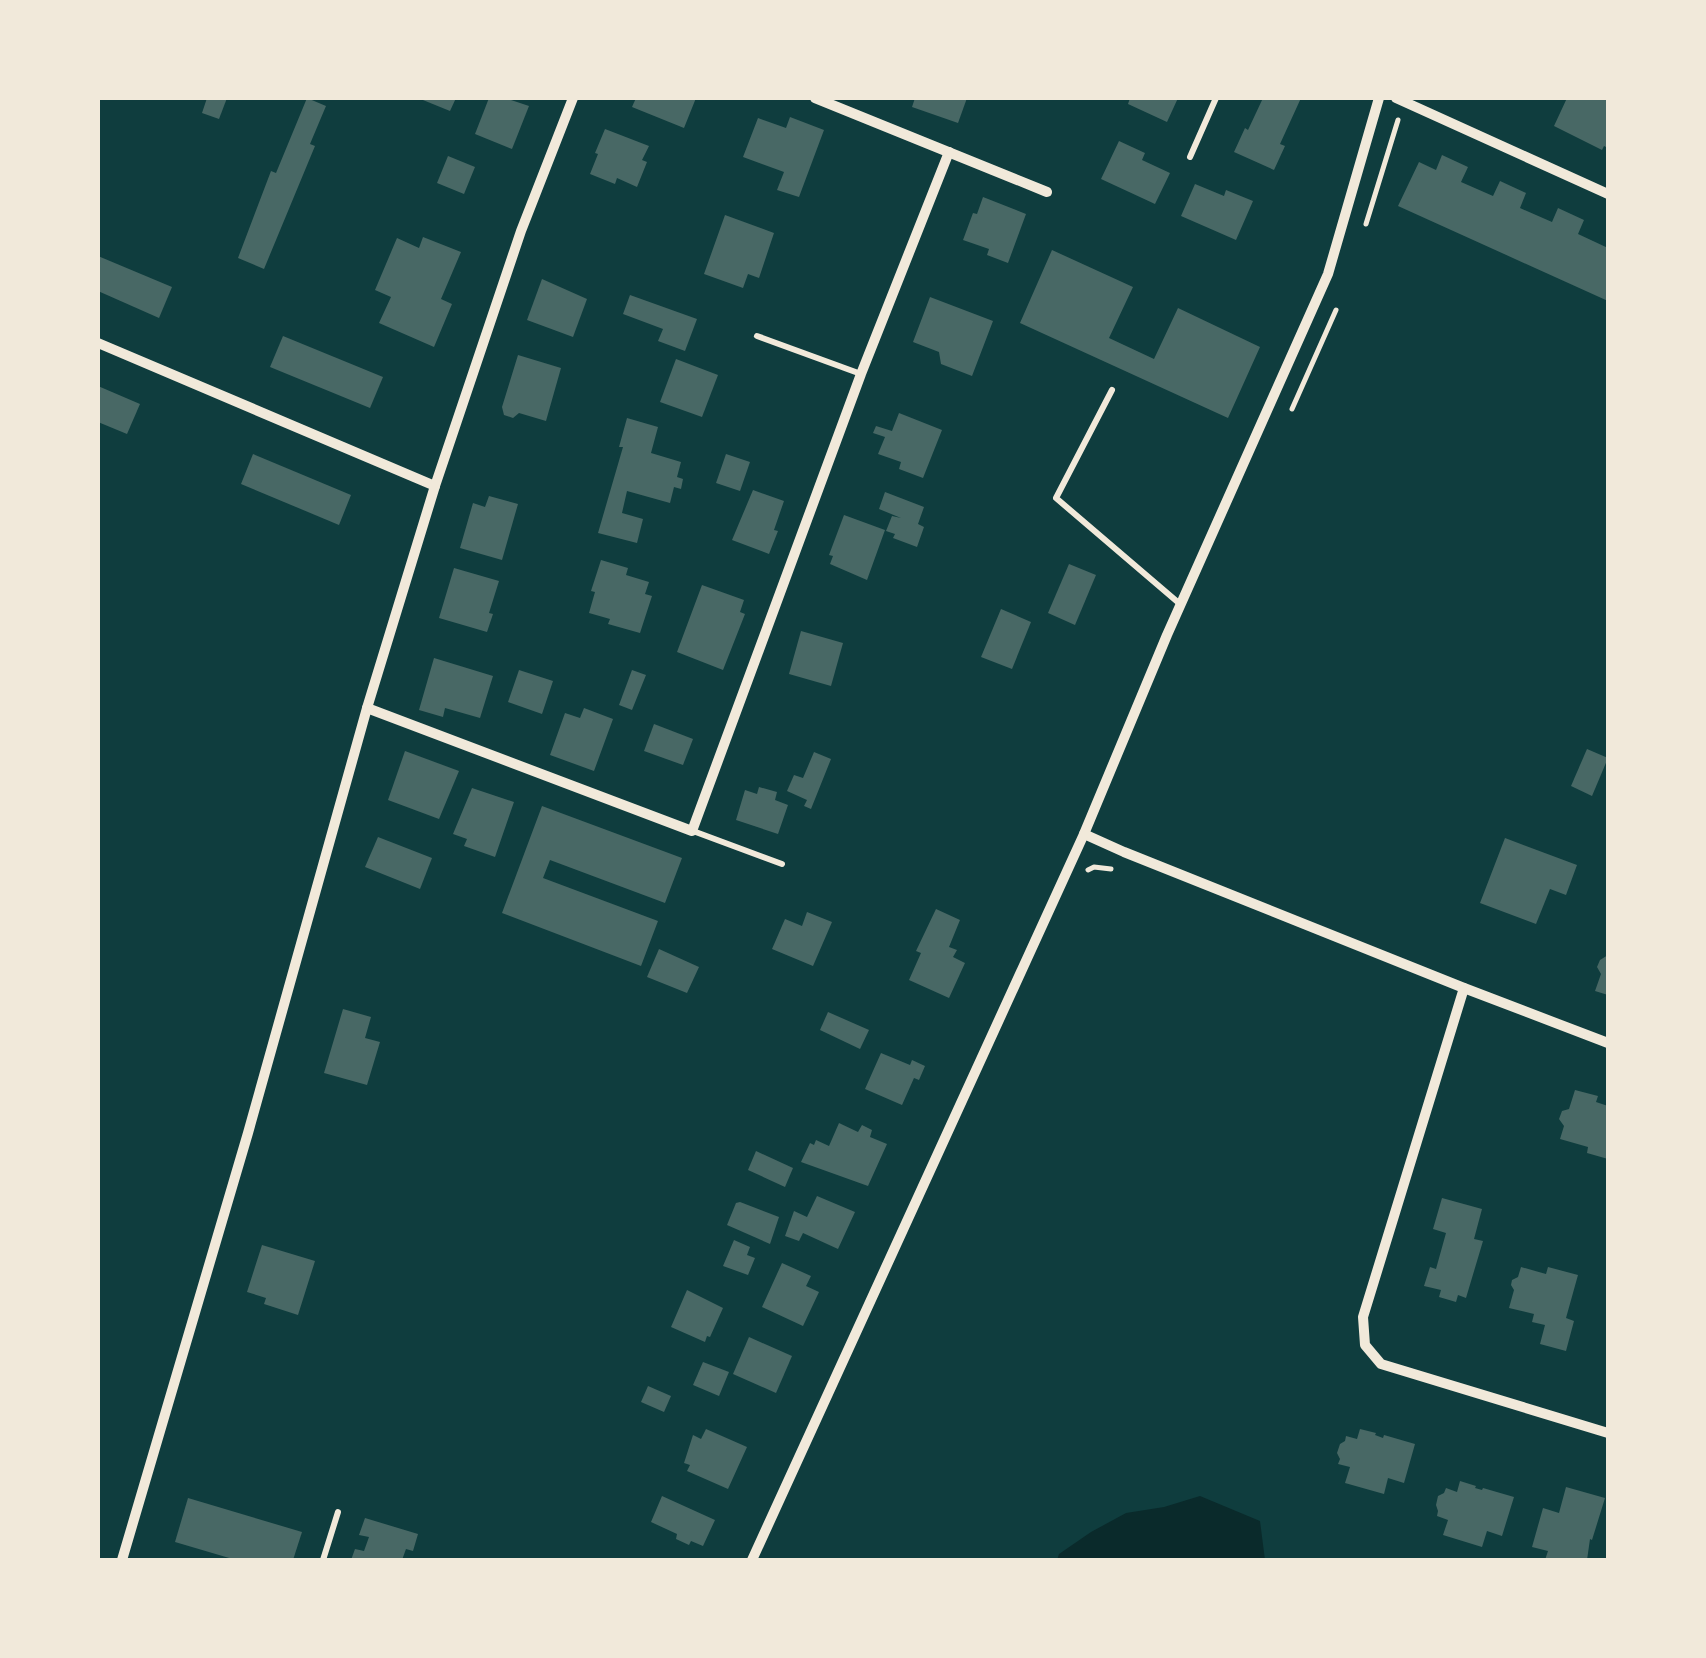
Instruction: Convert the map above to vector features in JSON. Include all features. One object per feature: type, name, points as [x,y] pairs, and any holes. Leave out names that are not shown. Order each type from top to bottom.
[{"type":"street","points":[[122,1560],[367,708],[522,230],[573,98]]},
{"type":"street","points":[[815,98],[1047,192]]},
{"type":"street","points":[[752,1560],[1084,834],[1328,274],[1379,98]]},
{"type":"street","points":[[1396,98],[1608,194]]},
{"type":"street","points":[[367,708],[692,831],[861,374],[949,152]]},
{"type":"street","points":[[98,343],[436,486]]},
{"type":"street","points":[[1084,834],[1608,1043]]},
{"type":"street","points":[[1464,988],[1363,1317],[1366,1345],[1381,1364],[1608,1433]]},
{"type":"lane","points":[[1190,157],[1216,98]]},
{"type":"lane","points":[[757,336],[861,374]]},
{"type":"lane","points":[[1112,390],[1056,498],[1181,604]]},
{"type":"lane","points":[[692,831],[782,864]]},
{"type":"lane","points":[[323,1560],[338,1512]]},
{"type":"water","points":[[1200,1496],[1260,1521],[1265,1560],[1057,1560],[1059,1554],[1091,1532],[1126,1513]]},
{"type":"building","points":[[207,98],[227,98],[219,119],[202,113]]},
{"type":"building","points":[[307,98],[326,106],[310,144],[315,146],[264,269],[238,258],[271,171],[276,173]]},
{"type":"building","points":[[418,98],[456,98],[450,111]]},
{"type":"building","points":[[489,98],[505,98],[529,106],[512,149],[475,134]]},
{"type":"building","points":[[636,98],[696,98],[684,128],[632,107]]},
{"type":"building","points":[[915,98],[967,98],[958,123],[912,107]]},
{"type":"building","points":[[1130,98],[1178,98],[1167,122],[1128,104]]},
{"type":"building","points":[[1263,98],[1301,98],[1280,144],[1285,146],[1274,170],[1234,152]]},
{"type":"building","points":[[1567,98],[1608,98],[1608,148],[1604,146],[1602,150],[1554,126]]},
{"type":"building","points":[[790,117],[824,130],[799,197],[777,190],[784,172],[743,157],[758,118],[786,128]]},
{"type":"building","points":[[605,129],[649,146],[637,187],[617,178],[615,184],[590,174]]},
{"type":"building","points":[[1119,141],[1145,153],[1142,160],[1170,173],[1155,204],[1101,179]]},
{"type":"building","points":[[1442,155],[1468,167],[1461,182],[1493,196],[1500,181],[1526,193],[1520,208],[1552,222],[1558,208],[1584,220],[1578,234],[1608,248],[1608,301],[1398,206],[1419,162],[1436,170]]},
{"type":"building","points":[[448,156],[475,167],[464,194],[437,183]]},
{"type":"building","points":[[1195,184],[1224,196],[1226,190],[1253,201],[1236,240],[1181,216]]},
{"type":"building","points":[[983,197],[1026,214],[1008,263],[987,255],[989,249],[963,240]]},
{"type":"building","points":[[725,215],[774,233],[759,278],[748,274],[743,288],[704,274]]},
{"type":"building","points":[[423,237],[461,252],[441,299],[452,304],[434,347],[379,323],[391,297],[375,290],[397,238],[419,248]]},
{"type":"building","points":[[1052,250],[1133,287],[1109,338],[1154,359],[1178,308],[1260,347],[1228,418],[1020,323]]},
{"type":"building","points":[[98,256],[172,287],[159,318],[98,291]]},
{"type":"building","points":[[542,279],[587,299],[573,337],[527,320]]},
{"type":"building","points":[[630,295],[697,319],[685,351],[658,341],[663,329],[623,314]]},
{"type":"building","points":[[930,297],[993,321],[972,376],[941,364],[939,352],[913,342]]},
{"type":"building","points":[[283,336],[383,377],[370,408],[270,367]]},
{"type":"building","points":[[518,355],[561,368],[546,421],[519,413],[513,418],[504,415],[502,407]]},
{"type":"building","points":[[676,359],[718,375],[702,417],[660,402]]},
{"type":"building","points":[[98,386],[140,404],[127,434],[98,422]]},
{"type":"building","points":[[899,413],[942,430],[923,478],[899,469],[901,462],[878,454],[885,437],[873,433],[876,426],[892,431]]},
{"type":"building","points":[[627,418],[658,427],[651,453],[681,462],[677,477],[683,479],[681,489],[674,487],[670,503],[627,491],[622,513],[643,519],[637,543],[598,533],[623,447],[619,447]]},
{"type":"building","points":[[253,454],[351,495],[339,525],[241,484]]},
{"type":"building","points":[[726,454],[750,462],[740,491],[716,483]]},
{"type":"building","points":[[753,490],[784,501],[769,554],[732,540]]},
{"type":"building","points":[[885,492],[924,507],[918,524],[924,527],[917,547],[893,538],[895,534],[886,531],[892,516],[901,518],[879,509]]},
{"type":"building","points":[[489,496],[518,504],[502,560],[460,548],[473,503],[485,507]]},
{"type":"building","points":[[844,515],[885,530],[867,580],[830,564],[833,556],[829,555]]},
{"type":"building","points":[[601,560],[628,568],[626,575],[649,582],[645,594],[652,596],[640,633],[608,624],[610,619],[589,613]]},
{"type":"building","points":[[1069,564],[1096,575],[1075,625],[1048,613]]},
{"type":"building","points":[[454,568],[499,581],[487,632],[439,618]]},
{"type":"building","points":[[702,585],[744,600],[740,612],[745,614],[723,670],[677,652]]},
{"type":"building","points":[[1001,609],[1031,622],[1012,669],[981,657]]},
{"type":"building","points":[[801,631],[843,643],[831,686],[789,674]]},
{"type":"building","points":[[434,658],[493,676],[480,718],[445,708],[443,717],[419,710]]},
{"type":"building","points":[[519,670],[553,681],[542,714],[508,702]]},
{"type":"building","points":[[632,670],[646,675],[632,710],[619,705]]},
{"type":"building","points":[[584,708],[613,719],[594,771],[550,755],[565,713],[580,718]]},
{"type":"building","points":[[654,724],[693,739],[683,765],[644,751]]},
{"type":"building","points":[[1587,749],[1608,758],[1592,796],[1571,786]]},
{"type":"building","points":[[405,751],[459,771],[439,819],[388,800]]},
{"type":"building","points":[[814,752],[831,759],[811,809],[804,806],[807,800],[787,791],[794,775],[803,778]]},
{"type":"building","points":[[759,787],[777,792],[775,800],[788,805],[778,834],[736,820],[745,790],[757,794]]},
{"type":"building","points":[[472,788],[514,802],[495,857],[464,846],[467,839],[453,834]]},
{"type":"building","points":[[542,806],[682,858],[665,903],[550,860],[543,878],[658,921],[641,966],[502,913]]},
{"type":"building","points":[[378,837],[432,858],[420,889],[365,867]]},
{"type":"building","points":[[1505,838],[1577,865],[1566,895],[1550,889],[1536,924],[1480,903]]},
{"type":"building","points":[[936,909],[960,920],[949,947],[957,950],[953,957],[965,963],[949,998],[909,980],[921,953],[916,951]]},
{"type":"building","points":[[807,912],[832,922],[813,966],[772,949],[785,919],[802,926]]},
{"type":"building","points":[[659,949],[699,967],[687,993],[647,977]]},
{"type":"building","points":[[1608,955],[1608,995],[1595,991],[1601,974],[1597,967]]},
{"type":"building","points":[[343,1009],[371,1017],[365,1038],[380,1042],[367,1085],[324,1073]]},
{"type":"building","points":[[828,1012],[869,1030],[860,1049],[820,1030]]},
{"type":"building","points":[[881,1053],[910,1065],[912,1060],[925,1066],[919,1080],[914,1078],[902,1105],[865,1089]]},
{"type":"building","points":[[1575,1090],[1598,1096],[1596,1102],[1608,1106],[1608,1159],[1587,1153],[1588,1147],[1560,1139],[1564,1126],[1559,1119],[1562,1111],[1569,1109]]},
{"type":"building","points":[[839,1123],[858,1132],[862,1125],[872,1130],[870,1137],[887,1144],[868,1186],[801,1162],[810,1143],[814,1145],[816,1140],[829,1146]]},
{"type":"building","points":[[756,1151],[793,1168],[785,1187],[748,1170]]},
{"type":"building","points":[[817,1196],[855,1212],[838,1249],[803,1233],[799,1241],[785,1236],[794,1211],[807,1217]]},
{"type":"building","points":[[1442,1198],[1482,1209],[1474,1239],[1483,1241],[1466,1298],[1458,1295],[1456,1302],[1439,1297],[1441,1290],[1424,1286],[1430,1267],[1436,1269],[1446,1233],[1433,1229]]},
{"type":"building","points":[[740,1202],[779,1217],[770,1244],[727,1225]]},
{"type":"building","points":[[734,1240],[750,1247],[747,1255],[755,1258],[748,1275],[723,1266]]},
{"type":"building","points":[[262,1245],[315,1261],[298,1315],[264,1304],[266,1298],[247,1292]]},
{"type":"building","points":[[782,1263],[811,1276],[806,1286],[819,1292],[803,1326],[762,1307]]},
{"type":"building","points":[[1521,1267],[1546,1274],[1548,1267],[1578,1275],[1566,1318],[1574,1321],[1566,1351],[1540,1344],[1545,1325],[1532,1322],[1534,1314],[1509,1308],[1514,1290],[1512,1280],[1518,1277]]},
{"type":"building","points":[[687,1290],[723,1308],[705,1342],[671,1327]]},
{"type":"building","points":[[749,1337],[792,1356],[776,1393],[733,1374]]},
{"type":"building","points":[[703,1362],[729,1372],[719,1396],[693,1385]]},
{"type":"building","points":[[648,1386],[671,1396],[664,1412],[641,1402]]},
{"type":"building","points":[[706,1429],[747,1447],[728,1489],[687,1471],[690,1465],[684,1463],[693,1435],[701,1439]]},
{"type":"building","points":[[1360,1429],[1415,1444],[1404,1483],[1388,1478],[1384,1494],[1345,1483],[1350,1467],[1338,1464],[1337,1453],[1346,1436],[1357,1439]]},
{"type":"building","points":[[1460,1481],[1514,1497],[1502,1536],[1487,1531],[1482,1547],[1443,1535],[1448,1520],[1437,1516],[1438,1496],[1446,1488],[1457,1492]]},
{"type":"building","points":[[1566,1487],[1605,1498],[1587,1560],[1545,1560],[1548,1551],[1532,1547],[1543,1508],[1559,1513]]},
{"type":"building","points":[[662,1496],[715,1520],[703,1546],[676,1539],[677,1534],[651,1522]]},
{"type":"building","points":[[188,1498],[302,1532],[293,1560],[236,1560],[175,1542]]},
{"type":"building","points":[[365,1518],[418,1534],[413,1551],[406,1549],[402,1560],[351,1560],[355,1549],[364,1551],[369,1537],[359,1535]]}]
